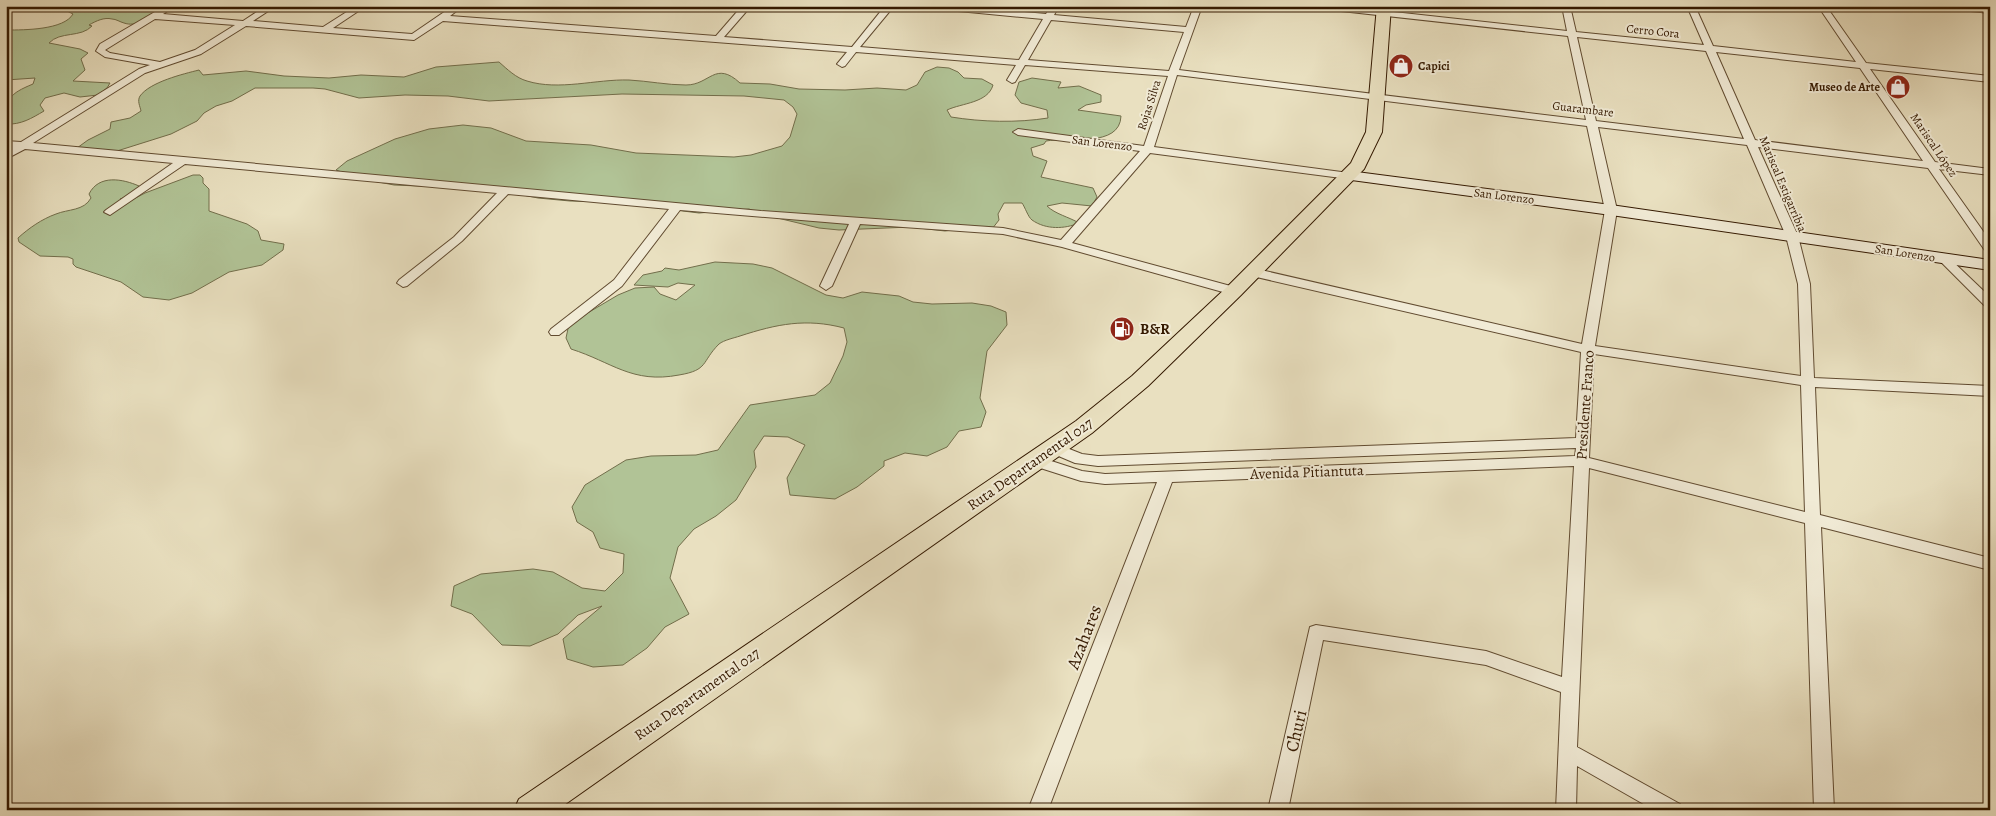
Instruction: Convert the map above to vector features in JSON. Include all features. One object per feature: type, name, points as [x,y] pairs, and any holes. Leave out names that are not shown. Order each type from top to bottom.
[{"type":"main road","name":"Ruta Departamental 027","points":[[548,805],[1084,427],[1140,381],[1234,291],[1358,165],[1367,150],[1374,132],[1383,10]]},
{"type":"street","points":[[158,64],[108,55],[100,51],[103,46],[171,6]]},
{"type":"street","points":[[6,156],[142,71],[198,52],[272,6]]},
{"type":"street","points":[[324,30],[362,6]]},
{"type":"street","points":[[153,16],[414,37],[459,6]]},
{"type":"street","points":[[718,39],[747,6]]},
{"type":"street","points":[[842,64],[890,6]]},
{"type":"street","points":[[928,6],[1189,30]]},
{"type":"street","points":[[1012,80],[1055,6]]},
{"type":"street","name":"Rojas Silva","points":[[1064,244],[1148,149],[1198,6]]},
{"type":"street","name":"Cerro Cora","points":[[1314,6],[1383,10],[1572,35],[1990,79]]},
{"type":"street","name":"Presidente Franco","points":[[1566,6],[1611,210],[1588,348],[1570,687],[1566,810]]},
{"type":"street","name":"Mariscal Estigarribia","points":[[1691,6],[1792,236],[1804,284],[1824,810]]},
{"type":"street","name":"Mariscal López","points":[[1822,6],[1990,250]]},
{"type":"street","points":[[1942,6],[1989,9]]},
{"type":"street","name":"Guarambare","points":[[443,18],[1173,73],[1990,172]]},
{"type":"street","name":"San Lorenzo","points":[[1018,132],[1611,210],[1990,265]]},
{"type":"street","points":[[6,144],[677,206],[1003,231],[1064,244],[1234,291]]},
{"type":"street","points":[[110,212],[182,160]]},
{"type":"street","points":[[403,282],[458,238],[506,190]]},
{"type":"street","points":[[555,332],[618,282],[677,206]]},
{"type":"street","points":[[826,286],[856,221]]},
{"type":"street","points":[[1943,258],[1990,304]]},
{"type":"street","points":[[1252,272],[1588,348],[1808,382],[1990,391]]},
{"type":"street","name":"Avenida Pitiantuta","points":[[1045,454],[1098,461],[1582,443]]},
{"type":"street","name":"Avenida Pitiantuta","points":[[1045,454],[1081,476],[1105,479],[1581,461],[1990,564]]},
{"type":"street","name":"Azahares","points":[[1038,810],[1166,478]]},
{"type":"street","name":"Churi","points":[[1278,810],[1316,632],[1486,658],[1570,687]]},
{"type":"street","points":[[1569,752],[1673,810]]},
{"type":"green space","points":[[30,6],[121,6],[114,10],[155,10],[150,17],[138,23],[128,24],[114,19],[103,19],[89,25],[92,26],[87,30],[54,39],[49,43],[80,49],[88,53],[81,59],[85,70],[73,81],[110,83],[98,95],[80,97],[64,93],[45,98],[40,105],[44,111],[21,122],[6,124],[10,98],[33,84],[35,78],[6,80],[6,28],[7,30],[23,30],[53,26],[68,19],[73,14],[67,11]]},
{"type":"green space","points":[[499,62],[519,78],[539,84],[565,85],[629,80],[686,85],[694,84],[713,75],[724,74],[731,76],[740,83],[770,84],[799,89],[845,90],[877,88],[906,90],[917,85],[925,72],[937,67],[949,68],[958,72],[964,78],[982,79],[993,85],[986,96],[974,102],[947,110],[951,117],[1000,121],[1048,118],[1047,110],[1021,103],[1015,95],[1019,82],[1032,78],[1061,82],[1058,88],[1079,86],[1101,95],[1101,102],[1086,105],[1078,110],[1121,116],[1118,126],[1112,133],[1103,137],[1046,141],[1044,144],[1031,148],[1033,156],[1047,161],[1041,177],[1093,188],[1097,197],[1092,206],[1062,203],[1047,206],[1079,223],[1062,227],[1043,226],[1031,219],[1022,203],[1004,203],[998,214],[999,220],[992,229],[975,227],[945,231],[910,227],[839,230],[819,228],[761,214],[749,209],[699,213],[683,211],[654,203],[570,201],[538,198],[493,189],[394,185],[363,179],[336,170],[347,161],[395,139],[429,129],[463,125],[491,128],[526,141],[591,145],[636,153],[734,157],[751,155],[782,146],[790,137],[797,114],[793,107],[784,100],[744,96],[622,94],[489,101],[448,96],[405,95],[359,98],[325,89],[255,88],[232,101],[216,106],[204,113],[197,121],[171,134],[117,151],[77,148],[110,129],[111,122],[130,118],[141,111],[139,98],[151,87],[167,79],[199,70],[203,75],[246,71],[284,76],[329,78],[361,75],[404,77],[436,67]]},
{"type":"green space","points":[[193,175],[200,175],[203,178],[203,183],[209,189],[209,211],[247,224],[258,231],[261,240],[284,244],[283,250],[262,265],[229,272],[192,293],[169,300],[143,297],[121,282],[76,267],[73,264],[73,259],[68,257],[40,256],[19,242],[18,238],[41,221],[84,205],[91,198],[89,194],[93,188],[99,183],[119,180],[139,186],[129,196],[120,199],[128,202],[145,193]]},
{"type":"green space","points":[[715,262],[753,264],[772,268],[826,295],[843,298],[862,292],[899,296],[913,302],[932,304],[972,303],[991,306],[1006,312],[1007,325],[987,351],[980,398],[986,412],[981,427],[959,431],[947,447],[927,456],[905,453],[884,461],[884,466],[857,487],[835,499],[790,495],[787,478],[805,445],[788,437],[764,436],[754,451],[756,467],[736,500],[716,516],[694,529],[678,547],[670,578],[689,614],[665,627],[647,648],[623,665],[593,667],[567,659],[563,639],[602,606],[578,615],[558,634],[530,646],[502,645],[472,614],[451,606],[454,586],[481,574],[533,569],[553,572],[582,588],[605,591],[623,573],[624,554],[600,548],[593,532],[577,522],[572,507],[585,485],[626,460],[651,456],[696,455],[718,450],[750,405],[815,395],[830,383],[843,356],[847,342],[844,328],[817,323],[767,328],[729,339],[719,344],[704,364],[695,371],[663,377],[648,377],[635,374],[571,349],[566,338],[569,324],[618,295],[635,288],[654,287],[660,294],[676,300],[695,285],[678,283],[668,287],[634,285],[643,275],[662,271],[665,268],[679,270]]},
{"type":"place","name":"Capici","points":[[1401,66]]},
{"type":"place","name":"Museo de Arte","points":[[1898,87]]},
{"type":"place","name":"B&R","points":[[1122,329]]}]
